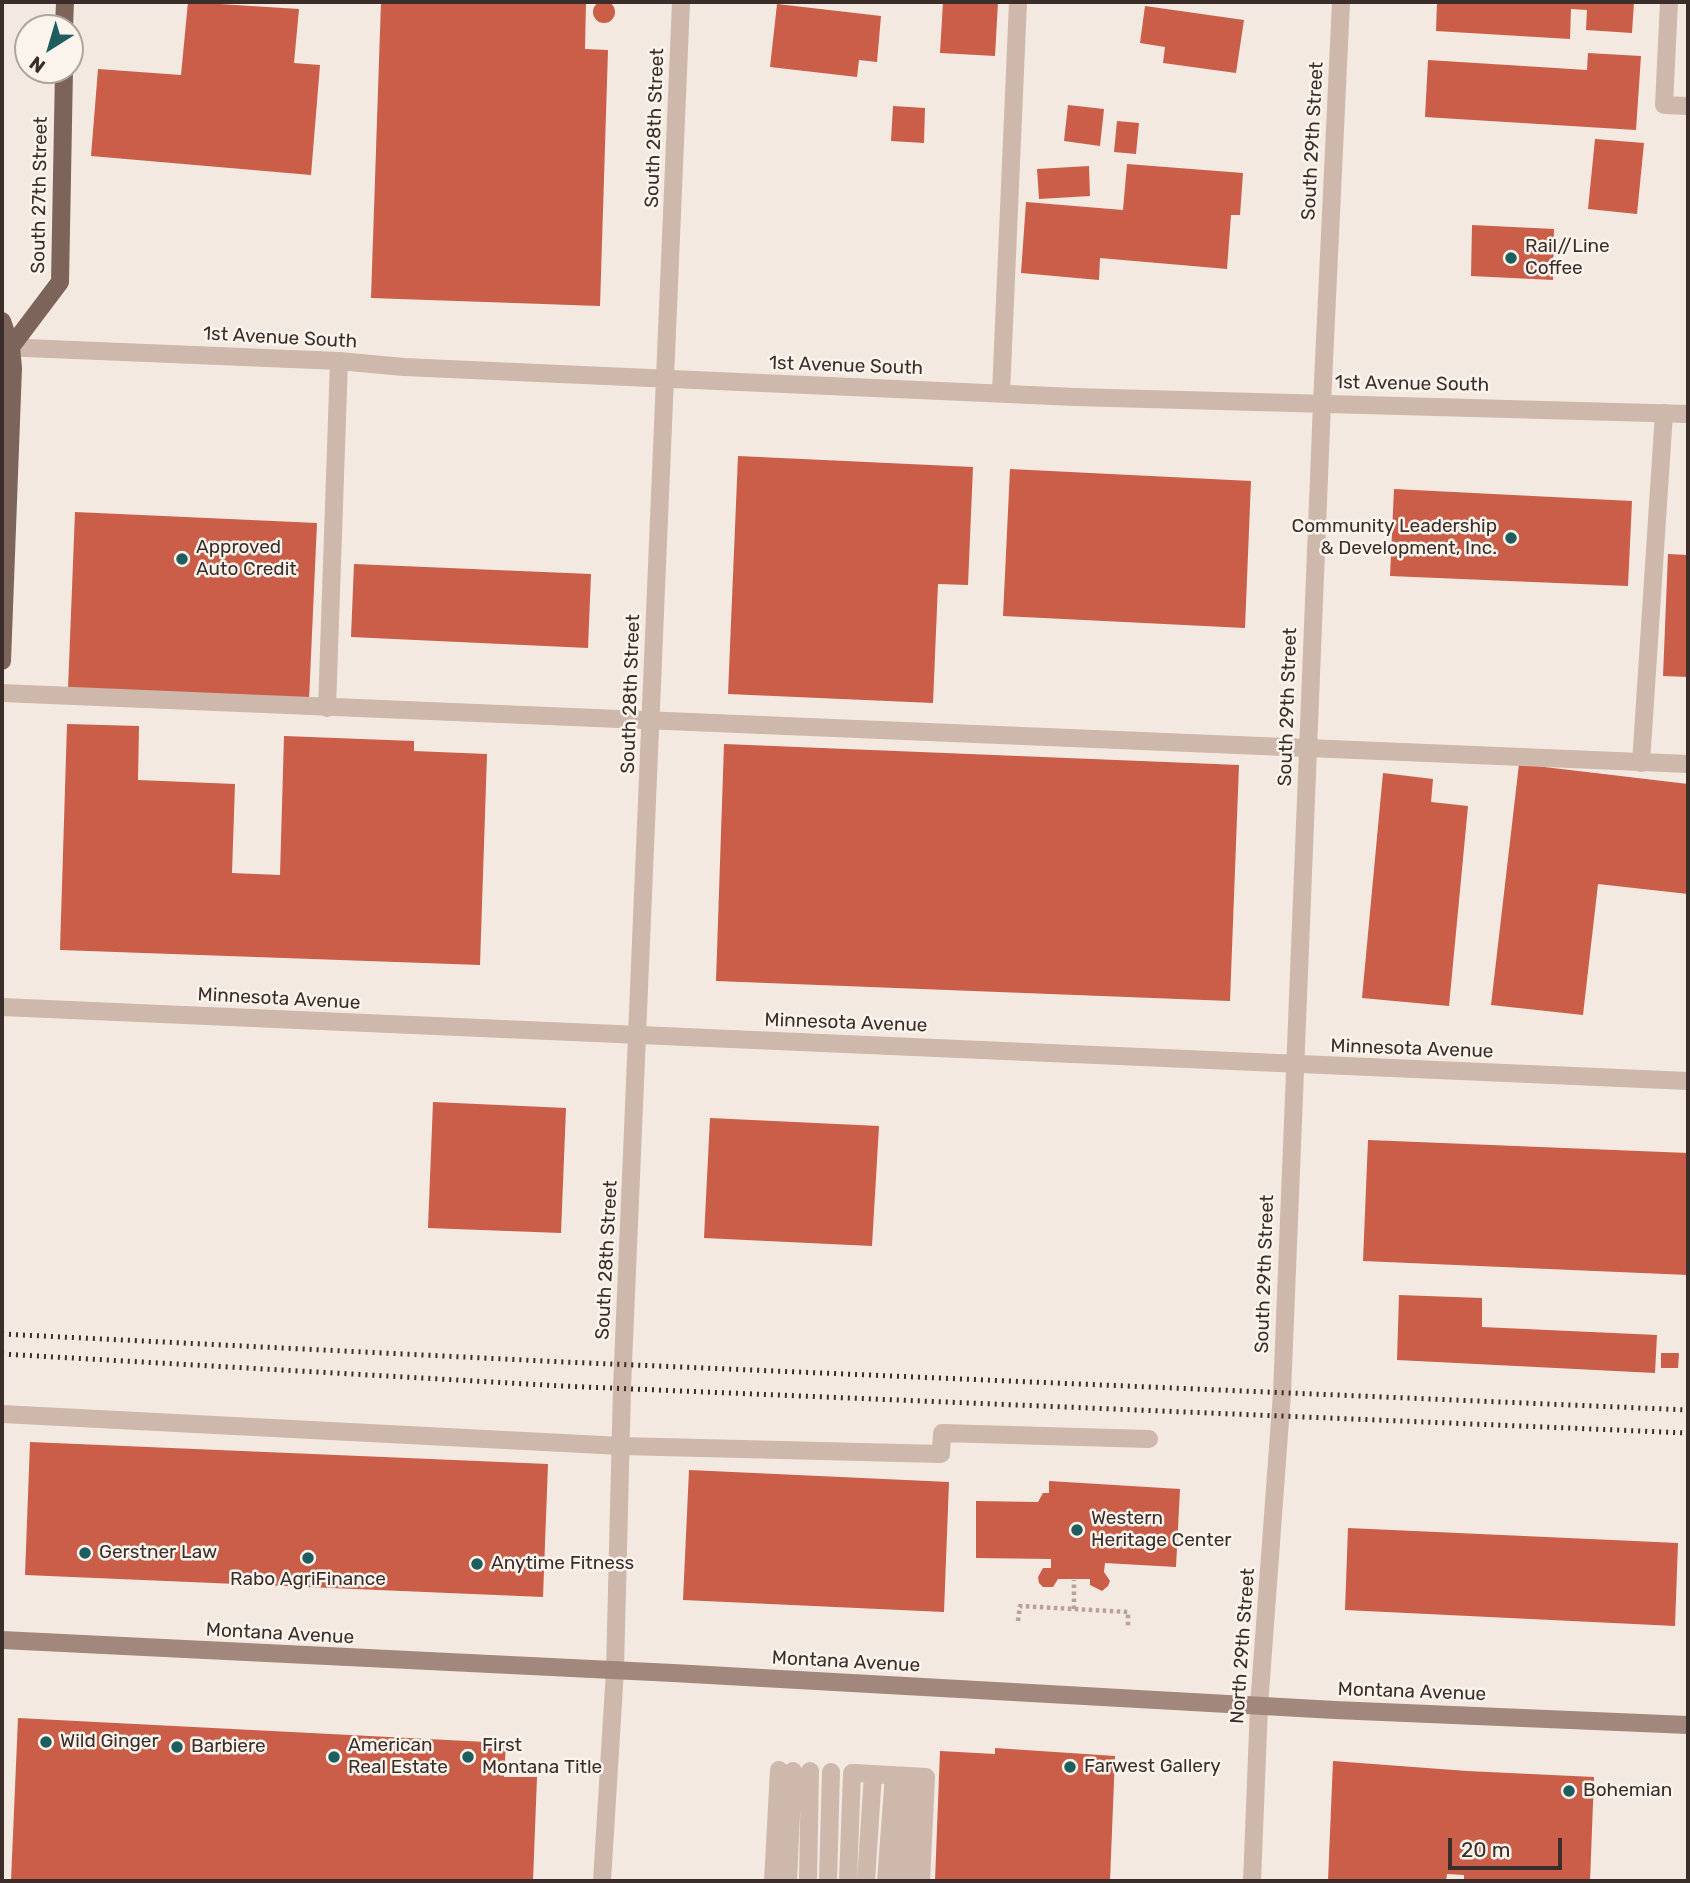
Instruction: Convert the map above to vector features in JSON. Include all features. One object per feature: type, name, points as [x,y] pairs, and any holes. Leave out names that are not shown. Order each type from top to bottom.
[{"type":"main road","name":"South 27th Street","points":[[6,347],[60,282],[64,84]]},
{"type":"main road","points":[[2,321],[13,380],[2,661]]},
{"type":"main road","name":"Montana Avenue","points":[[2,1640],[614,1670],[1259,1706],[1688,1724]]},
{"type":"street","name":"South 28th Street","points":[[602,1881],[614,1670],[622,1388],[681,2]]},
{"type":"street","points":[[1001,393],[1017,2]]},
{"type":"street","name":"South 29th Street","points":[[1280,1415],[1341,2]]},
{"type":"street","points":[[1669,2],[1664,105],[1688,106]]},
{"type":"street","name":"1st Avenue South","points":[[6,347],[339,361],[404,368],[1001,393],[1688,414]]},
{"type":"street","points":[[327,708],[339,361]]},
{"type":"street","points":[[1641,762],[1664,413]]},
{"type":"street","points":[[2,693],[1688,764]]},
{"type":"street","name":"Minnesota Avenue","points":[[2,1007],[1688,1082]]},
{"type":"street","points":[[2,1414],[621,1446],[941,1454],[942,1433],[1150,1439]]},
{"type":"street","name":"North 29th Street","points":[[1252,1881],[1259,1706],[1280,1415]]},
{"type":"street","points":[[773,1881],[794,1771]]},
{"type":"street","points":[[788,1881],[794,1771]]},
{"type":"street","points":[[794,1771],[808,1881]]},
{"type":"street","points":[[828,1881],[831,1772]]},
{"type":"street","points":[[860,1774],[926,1777],[921,1881]]},
{"type":"street","points":[[848,1881],[860,1774]]},
{"type":"street","points":[[860,1774],[866,1881]]},
{"type":"street","points":[[886,1881],[902,1776]]},
{"type":"street","points":[[902,1776],[904,1881]]},
{"type":"path","points":[[1074,1580],[1074,1609]]},
{"type":"path","points":[[1018,1621],[1020,1606],[1128,1612],[1128,1627]]},
{"type":"building","points":[[604,1],[612,4],[615,12],[612,20],[604,23],[596,20],[593,12],[596,4]]},
{"type":"building","points":[[188,2],[299,9],[294,63],[320,65],[311,175],[91,156],[98,69],[181,75]]},
{"type":"building","points":[[381,2],[586,2],[585,49],[608,50],[600,306],[371,298]]},
{"type":"building","points":[[943,2],[998,2],[995,56],[940,53]]},
{"type":"building","points":[[1437,2],[1634,2],[1632,33],[1586,30],[1587,10],[1571,9],[1570,39],[1436,31]]},
{"type":"building","points":[[777,4],[881,16],[877,62],[859,60],[857,77],[770,67]]},
{"type":"building","points":[[1145,6],[1244,20],[1236,73],[1163,63],[1165,47],[1140,43]]},
{"type":"building","points":[[1588,53],[1641,56],[1636,130],[1425,117],[1428,60],[1587,70]]},
{"type":"building","points":[[1068,105],[1104,109],[1100,146],[1064,141]]},
{"type":"building","points":[[893,106],[925,108],[924,143],[891,141]]},
{"type":"building","points":[[1117,121],[1139,123],[1136,154],[1114,152]]},
{"type":"building","points":[[1595,139],[1644,143],[1637,214],[1588,209]]},
{"type":"building","points":[[1127,164],[1243,173],[1240,215],[1231,215],[1227,269],[1100,258],[1099,280],[1021,273],[1026,202],[1123,210]]},
{"type":"building","points":[[1089,166],[1090,196],[1039,199],[1037,169]]},
{"type":"building","points":[[1472,225],[1554,229],[1553,280],[1471,276]]},
{"type":"building","points":[[738,456],[973,467],[968,585],[938,584],[933,703],[728,694]]},
{"type":"building","points":[[1010,469],[1251,481],[1245,628],[1003,616]]},
{"type":"building","name":"Community Leadership & Development, Inc.","points":[[1394,489],[1632,501],[1628,586],[1390,576]]},
{"type":"building","points":[[75,512],[317,523],[309,700],[68,689]]},
{"type":"building","points":[[1668,554],[1688,555],[1688,677],[1663,676]]},
{"type":"building","points":[[354,564],[591,574],[588,648],[351,637]]},
{"type":"building","points":[[67,724],[139,726],[138,780],[235,784],[232,873],[280,875],[284,736],[414,741],[414,751],[487,754],[480,965],[60,950]]},
{"type":"building","points":[[724,744],[1239,765],[1230,1001],[716,981]]},
{"type":"building","points":[[1519,764],[1688,784],[1688,894],[1598,884],[1583,1015],[1491,1005]]},
{"type":"building","points":[[1383,773],[1433,779],[1431,802],[1468,806],[1449,1006],[1362,998]]},
{"type":"building","points":[[433,1102],[566,1108],[561,1233],[428,1228]]},
{"type":"building","points":[[710,1118],[879,1126],[872,1246],[704,1238]]},
{"type":"building","points":[[1368,1140],[1688,1153],[1688,1275],[1363,1261]]},
{"type":"building","points":[[1399,1295],[1482,1298],[1482,1327],[1657,1335],[1655,1373],[1397,1360]]},
{"type":"building","points":[[1661,1353],[1679,1353],[1678,1368],[1661,1368]]},
{"type":"building","points":[[30,1442],[548,1464],[543,1597],[25,1575]]},
{"type":"building","points":[[689,1470],[949,1482],[944,1612],[683,1600]]},
{"type":"building","name":"Western Heritage Center","points":[[1049,1481],[1180,1489],[1176,1567],[1105,1563],[1104,1572],[1110,1581],[1102,1591],[1090,1585],[1090,1579],[1058,1579],[1053,1587],[1043,1587],[1038,1577],[1043,1568],[1051,1568],[1051,1559],[976,1558],[976,1501],[1038,1502],[1043,1493],[1049,1493]]},
{"type":"building","points":[[1348,1528],[1678,1543],[1675,1626],[1345,1610]]},
{"type":"building","points":[[18,1718],[506,1743],[504,1777],[537,1777],[533,1881],[11,1881]]},
{"type":"building","points":[[995,1748],[1115,1756],[1110,1881],[935,1881],[940,1751],[995,1754]]},
{"type":"building","points":[[1333,1761],[1594,1777],[1590,1881],[1464,1881],[1464,1875],[1447,1874],[1446,1881],[1328,1881]]},
{"type":"railway","points":[[2,1334],[564,1362],[1688,1410]]},
{"type":"railway","points":[[2,1354],[562,1386],[1688,1433]]},
{"type":"place","name":"Rail//Line Coffee","points":[[1511,258]]},
{"type":"place","name":"Community Leadership & Development, Inc.","points":[[1511,538]]},
{"type":"place","name":"Approved Auto Credit","points":[[182,559]]},
{"type":"place","name":"Western Heritage Center","points":[[1077,1530]]},
{"type":"place","name":"Gerstner Law","points":[[85,1553]]},
{"type":"place","name":"Rabo AgriFinance","points":[[308,1558]]},
{"type":"place","name":"Anytime Fitness","points":[[477,1564]]},
{"type":"place","name":"Wild Ginger","points":[[46,1742]]},
{"type":"place","name":"Barbiere","points":[[177,1747]]},
{"type":"place","name":"American Real Estate","points":[[334,1757]]},
{"type":"place","name":"First Montana Title","points":[[468,1757]]},
{"type":"place","name":"Farwest Gallery","points":[[1070,1767]]},
{"type":"place","name":"Bohemian","points":[[1569,1791]]}]
